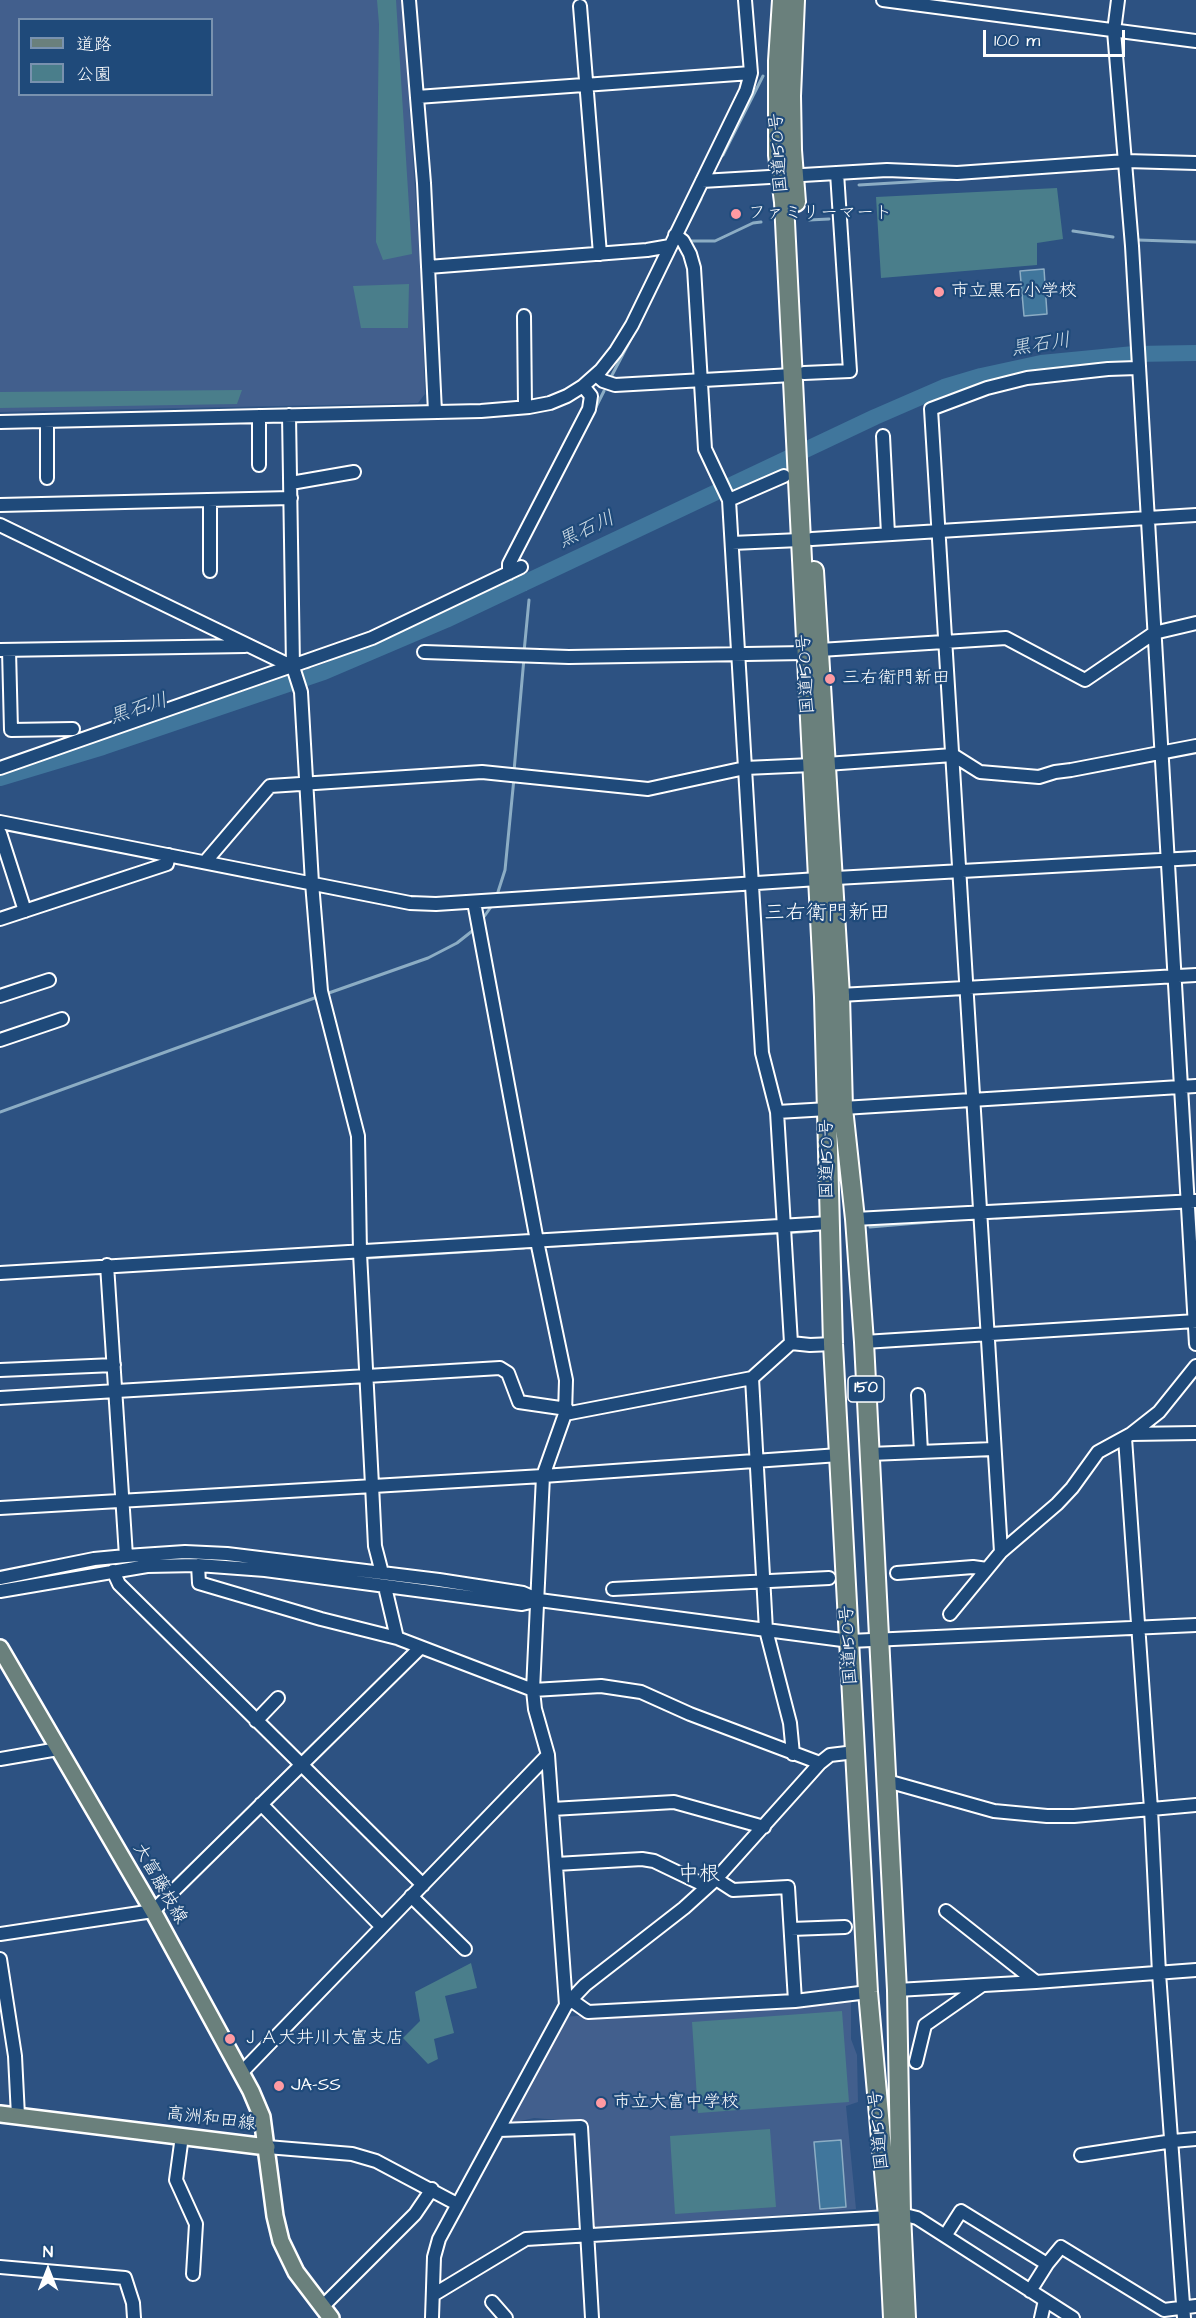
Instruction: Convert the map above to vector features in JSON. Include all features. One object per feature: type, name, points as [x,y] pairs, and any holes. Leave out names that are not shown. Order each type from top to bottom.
[{"type":"highway","name":"国道150号","points":[[782,0],[777,104],[778,155],[788,176]]},
{"type":"highway","name":"国道150号","points":[[795,0],[788,176],[801,437],[796,467],[806,540],[813,651],[835,1108],[855,1219],[870,1454],[897,1990],[893,2318]]},
{"type":"highway","name":"国道150号","points":[[825,879],[840,995],[829,1223],[838,1455],[868,1992],[906,2318]]},
{"type":"main road","name":"大富藤枝線","points":[[0,1648],[153,1911],[241,2073],[262,2117],[267,2147]]},
{"type":"main road","name":"高洲和田線","points":[[0,2114],[267,2147],[281,2241],[296,2272],[326,2312]]},
{"type":"street","points":[[409,0],[428,267],[435,412]]},
{"type":"street","points":[[0,422],[525,408],[550,403],[567,396],[584,386],[596,375],[616,351],[632,325],[746,91],[751,72],[745,0]]},
{"type":"street","points":[[884,0],[1196,41]]},
{"type":"street","points":[[1118,0],[1114,31],[1126,161],[1180,1087],[1192,1202],[1196,1344]]},
{"type":"street","points":[[580,6],[600,254]]},
{"type":"street","points":[[417,97],[751,72]]},
{"type":"street","points":[[702,181],[901,170],[957,173],[1126,161],[1196,163]]},
{"type":"street","points":[[596,375],[603,381],[615,385],[850,371],[837,173]]},
{"type":"street","points":[[428,267],[600,254],[673,241],[683,241],[690,254],[694,268],[705,449],[729,500],[762,1053],[777,1112],[791,1343]]},
{"type":"street","points":[[524,316],[525,408]]},
{"type":"street","points":[[1001,1552],[931,409],[987,388],[1027,378],[1137,366]]},
{"type":"street","points":[[0,768],[372,638],[515,570],[509,564],[589,409],[591,396],[584,386]]},
{"type":"street","points":[[290,415],[293,667],[301,692],[312,883],[322,995],[358,1136],[360,1253],[375,1546],[382,1573]]},
{"type":"street","points":[[259,416],[259,465]]},
{"type":"street","points":[[47,421],[47,478]]},
{"type":"street","points":[[883,436],[888,534]]},
{"type":"street","points":[[729,500],[796,467]]},
{"type":"street","points":[[291,483],[354,472]]},
{"type":"street","points":[[0,505],[291,498]]},
{"type":"street","points":[[210,500],[210,571]]},
{"type":"street","points":[[732,543],[1196,515]]},
{"type":"street","points":[[0,525],[293,667]]},
{"type":"street","points":[[424,652],[523,655],[738,655],[1006,638],[1085,680],[1154,633],[1196,623]]},
{"type":"street","points":[[73,729],[11,730],[5,650],[249,645]]},
{"type":"street","points":[[205,862],[270,786],[482,771],[648,789],[745,768],[953,755],[980,772],[1039,777],[1054,771],[1071,770],[1196,746]]},
{"type":"street","points":[[0,822],[410,903],[436,904],[751,883],[1196,858]]},
{"type":"street","points":[[0,833],[25,911]]},
{"type":"street","points":[[0,919],[167,864],[169,855]]},
{"type":"street","points":[[474,902],[537,1241],[566,1380],[566,1411],[543,1476],[533,1690],[535,1709],[548,1755],[569,2002]]},
{"type":"street","points":[[840,995],[1196,975]]},
{"type":"street","points":[[0,996],[48,980]]},
{"type":"street","points":[[0,1040],[62,1019]]},
{"type":"street","points":[[777,1112],[1196,1086]]},
{"type":"street","points":[[855,1219],[1192,1202]]},
{"type":"street","points":[[0,1273],[537,1241],[784,1230],[829,1223]]},
{"type":"street","points":[[107,1265],[126,1556]]},
{"type":"street","points":[[864,1342],[1195,1321]]},
{"type":"street","points":[[0,1398],[500,1368],[508,1373],[519,1402],[566,1411],[752,1378],[791,1343],[833,1344]]},
{"type":"street","points":[[0,1370],[114,1365]]},
{"type":"street","points":[[950,1614],[1001,1552],[1057,1504],[1072,1488],[1098,1452],[1128,1436],[1159,1412],[1196,1366]]},
{"type":"street","points":[[752,1378],[766,1630],[790,1723],[793,1754]]},
{"type":"street","points":[[918,1395],[921,1452]]},
{"type":"street","points":[[1128,1436],[1196,1433]]},
{"type":"street","points":[[1030,2290],[1061,2247],[1164,2310],[1188,2310],[1159,1973],[1151,1809],[1137,1628],[1128,1436]]},
{"type":"street","points":[[870,1454],[993,1449]]},
{"type":"street","points":[[0,1508],[543,1476],[838,1455]]},
{"type":"street","points":[[0,1578],[94,1559],[185,1552],[227,1554],[382,1573],[523,1593],[538,1600],[850,1641],[1196,1625]]},
{"type":"street","points":[[0,1591],[147,1566],[198,1564],[265,1570],[522,1604],[538,1600]]},
{"type":"street","points":[[198,1564],[199,1583],[321,1619],[397,1638],[533,1690],[601,1686],[641,1692],[690,1714],[820,1763]]},
{"type":"street","points":[[897,1573],[987,1569]]},
{"type":"street","points":[[113,1571],[119,1584],[423,1885]]},
{"type":"street","points":[[613,1589],[829,1578]]},
{"type":"street","points":[[385,1587],[397,1638]]},
{"type":"street","points":[[0,1934],[153,1911],[420,1648]]},
{"type":"street","points":[[256,1721],[278,1698]]},
{"type":"street","points":[[0,1759],[58,1749]]},
{"type":"street","points":[[432,2318],[434,2257],[439,2239],[569,2002],[585,1985],[684,1908],[711,1883],[820,1763],[830,1755],[855,1752]]},
{"type":"street","points":[[241,2073],[548,1755]]},
{"type":"street","points":[[887,1781],[944,1798],[1005,1812],[1074,1816],[1196,1805]]},
{"type":"street","points":[[552,1809],[674,1802],[764,1827]]},
{"type":"street","points":[[261,1804],[381,1926]]},
{"type":"street","points":[[556,1863],[642,1859],[654,1861],[733,1890],[788,1887],[795,2001]]},
{"type":"street","points":[[411,1896],[465,1949]]},
{"type":"street","points":[[946,1911],[1036,1982]]},
{"type":"street","points":[[791,1929],[845,1927]]},
{"type":"street","points":[[0,1959],[15,2056],[18,2116]]},
{"type":"street","points":[[897,1990],[1196,1970]]},
{"type":"street","points":[[916,2062],[925,2025],[982,1985]]},
{"type":"street","points":[[569,2002],[588,2012],[795,2001],[868,1992]]},
{"type":"street","points":[[499,2130],[581,2127],[592,2318]]},
{"type":"street","points":[[182,2136],[176,2180],[196,2224],[193,2274]]},
{"type":"street","points":[[1081,2156],[1196,2139]]},
{"type":"street","points":[[267,2147],[352,2154],[376,2161],[457,2204]]},
{"type":"street","points":[[326,2312],[415,2214],[432,2189]]},
{"type":"street","points":[[945,2236],[961,2211],[1047,2264]]},
{"type":"street","points":[[433,2295],[526,2239],[895,2215],[917,2218],[1073,2318]]},
{"type":"street","points":[[0,2267],[125,2278],[133,2303],[134,2318]]},
{"type":"street","points":[[1041,2318],[1045,2300]]},
{"type":"street","points":[[492,2302],[506,2318]]},
{"type":"shaded area","points":[[0,0],[402,0],[420,260],[425,394],[418,403],[0,412]]},
{"type":"shaded area","points":[[1044,269],[1047,314],[1024,316],[1020,271]]},
{"type":"shaded area","points":[[851,1998],[851,2039],[857,2055],[858,2102],[846,2106],[856,2209],[591,2230],[584,2122],[534,2118],[507,2124],[562,2017]]},
{"type":"shaded area","points":[[841,2140],[846,2207],[820,2209],[814,2142]]},
{"type":"green space","points":[[377,0],[396,0],[412,254],[383,260],[376,242],[379,24]]},
{"type":"green space","points":[[1057,188],[1063,239],[1037,243],[1037,265],[881,278],[876,197]]},
{"type":"green space","points":[[409,284],[408,328],[361,328],[353,286]]},
{"type":"green space","points":[[242,390],[237,404],[0,408],[0,392]]},
{"type":"green space","points":[[471,1963],[477,1988],[445,1996],[454,2033],[434,2039],[438,2059],[428,2064],[403,2038],[420,2021],[415,1992]]},
{"type":"green space","points":[[842,2011],[849,2102],[698,2113],[692,2022]]},
{"type":"green space","points":[[770,2129],[776,2207],[675,2214],[670,2136]]},
{"type":"waterway","points":[[723,155],[763,76]]},
{"type":"waterway","points":[[972,178],[1008,176]]},
{"type":"waterway","points":[[859,185],[959,179]]},
{"type":"waterway","points":[[684,232],[701,199]]},
{"type":"waterway","points":[[809,220],[829,219]]},
{"type":"waterway","points":[[691,241],[715,241],[753,223],[761,222]]},
{"type":"waterway","points":[[1073,231],[1113,237]]},
{"type":"waterway","points":[[1138,240],[1196,242]]},
{"type":"waterway","points":[[668,265],[675,250]]},
{"type":"waterway","points":[[610,379],[633,335]]},
{"type":"waterway","name":"黒石川","points":[[0,778],[103,747],[324,672],[446,620],[875,417],[944,387],[1041,363],[1134,354],[1196,353]]},
{"type":"waterway","points":[[427,372],[428,394]]},
{"type":"waterway","points":[[594,411],[604,391]]},
{"type":"waterway","points":[[0,518],[74,554]]},
{"type":"waterway","name":"黒石川","points":[[520,572],[526,589]]},
{"type":"waterway","points":[[163,598],[275,651]]},
{"type":"waterway","points":[[524,652],[529,600]]},
{"type":"waterway","points":[[514,771],[524,658]]},
{"type":"waterway","points":[[306,666],[309,670],[324,672]]},
{"type":"waterway","points":[[497,895],[505,870],[514,778]]},
{"type":"waterway","points":[[481,921],[493,904]]},
{"type":"waterway","points":[[326,994],[428,958],[457,943],[476,928]]},
{"type":"waterway","points":[[0,1112],[320,996]]},
{"type":"waterway","points":[[996,1218],[1172,1208]]},
{"type":"waterway","points":[[870,1227],[965,1219]]},
{"type":"waterway","points":[[787,1233],[812,1231]]},
{"type":"waterway","points":[[552,1246],[781,1233]]},
{"type":"waterway","points":[[367,1258],[524,1248]]},
{"type":"place","name":"ファミリーマート","points":[[736,214]]},
{"type":"place","name":"市立黒石小学校","points":[[939,292]]},
{"type":"place","name":"三右衛門新田","points":[[830,679]]},
{"type":"place","name":"ＪＡ大井川大富支店","points":[[230,2039]]},
{"type":"place","name":"JA-SS","points":[[279,2086]]},
{"type":"place","name":"市立大富中学校","points":[[601,2103]]},
{"type":"district","name":"三右衛門新田","points":[[827,915]]},
{"type":"district","name":"中根","points":[[699,1876]]}]
